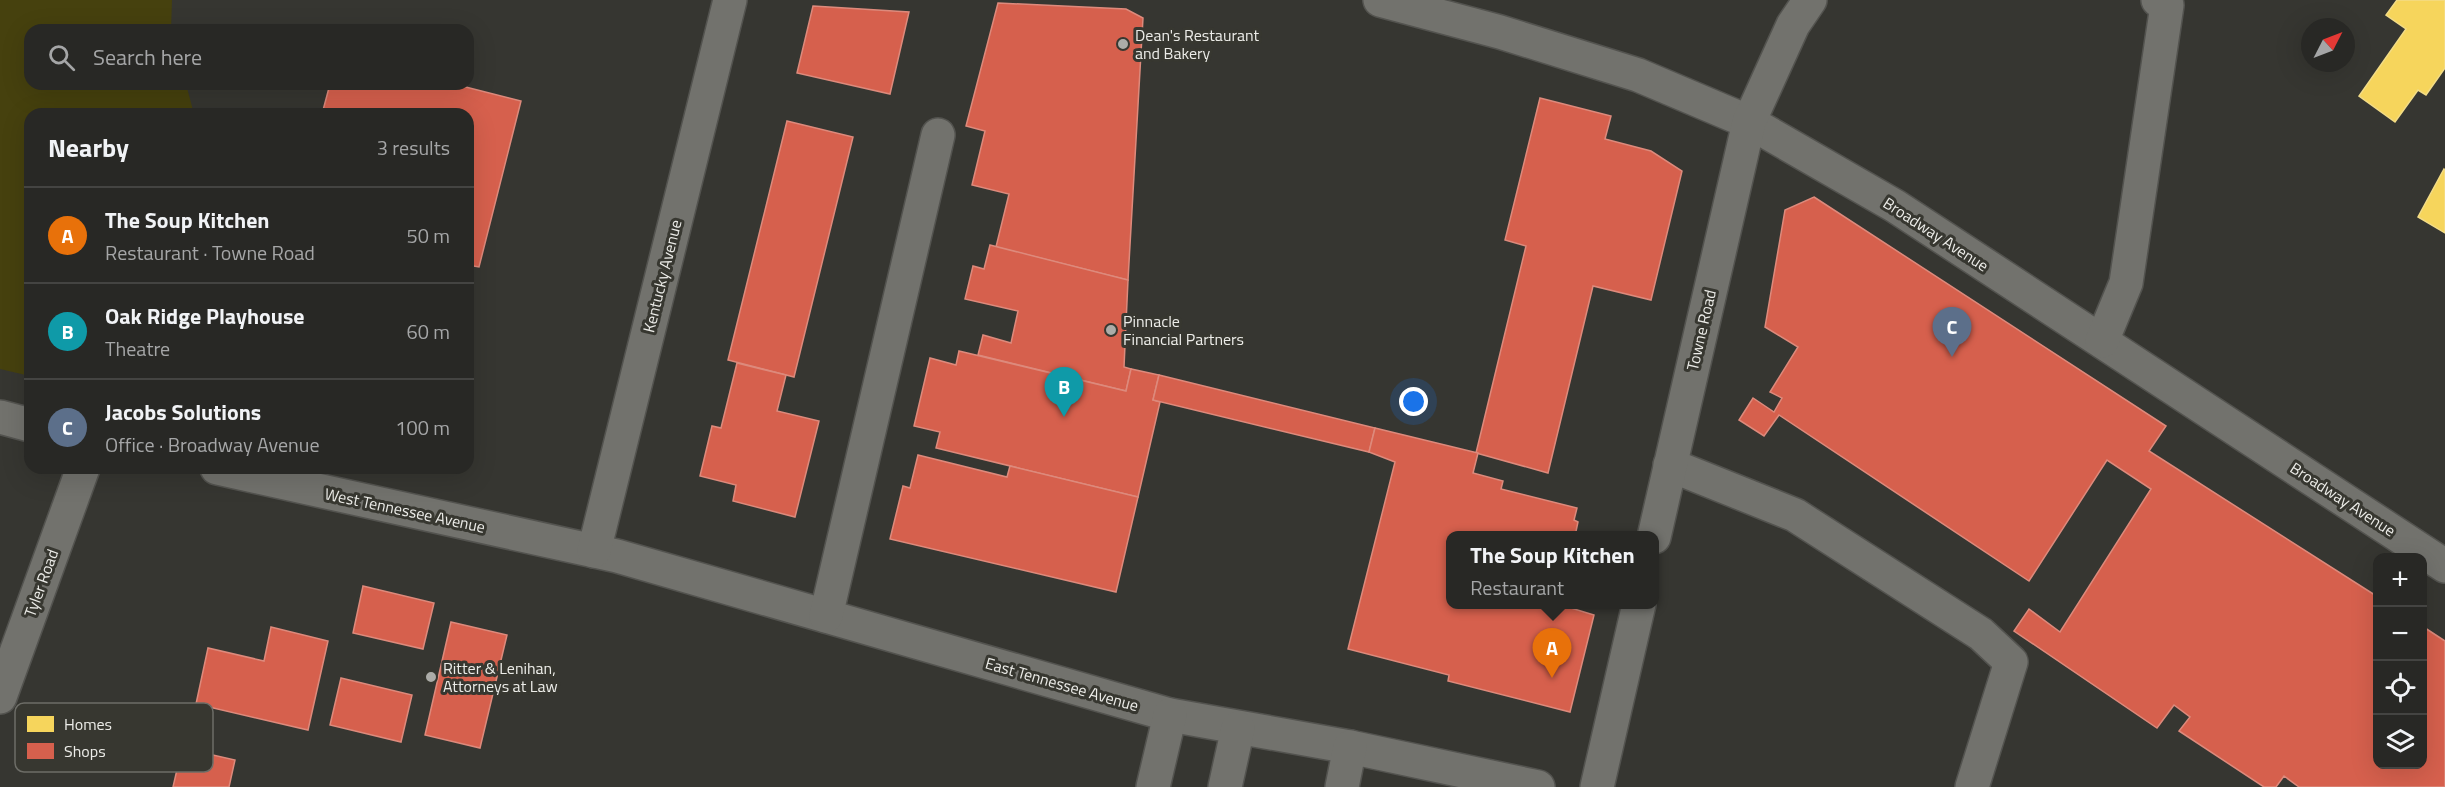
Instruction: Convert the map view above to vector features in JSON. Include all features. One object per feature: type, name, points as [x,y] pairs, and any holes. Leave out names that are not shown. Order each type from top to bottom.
[{"type":"street","name":"Kentucky Avenue","points":[[594,551],[730,0]]},
{"type":"street","name":"Broadway Avenue","points":[[1380,0],[1478,26],[1638,75],[1749,122],[1895,206],[2445,566]]},
{"type":"street","name":"Towne Road","points":[[1655,531],[1749,122],[1793,25],[1810,0]]},
{"type":"street","points":[[2102,341],[2126,283],[2167,5],[2158,0]]},
{"type":"street","points":[[826,616],[938,135]]},
{"type":"street","points":[[0,417],[24,423]]},
{"type":"street","points":[[1670,465],[1796,515],[1981,634],[2011,662],[1972,787]]},
{"type":"street","name":"Tyler Road","points":[[0,698],[81,474]]},
{"type":"street","name":"West Tennessee Avenue","points":[[244,474],[594,551]]},
{"type":"street","name":"East Tennessee Avenue","points":[[594,551],[1170,715],[1350,747],[1538,787]]},
{"type":"street","points":[[1597,787],[1638,609]]},
{"type":"street","points":[[1948,787],[1993,645]]},
{"type":"street","points":[[1153,787],[1170,715]]},
{"type":"street","points":[[1225,787],[1238,728]]},
{"type":"street","points":[[1342,787],[1350,747]]},
{"type":"shaded area","points":[[0,0],[172,0],[171,24],[24,24],[24,90],[188,90],[192,108],[24,108],[24,375],[0,369]]},
{"type":"building: Homes","points":[[2397,0],[2445,0],[2445,68],[2426,95],[2418,90],[2395,122],[2359,96],[2406,29],[2386,15]]},
{"type":"building: Homes","points":[[2445,170],[2445,233],[2418,217]]},
{"type":"building: Shops","points":[[998,3],[1126,9],[1143,18],[1128,280],[996,247],[1009,194],[972,185],[985,131],[966,126]]},
{"type":"building: Shops","points":[[813,6],[909,12],[890,94],[797,73]]},
{"type":"building: Shops","points":[[474,89],[521,101],[479,267],[474,266],[474,108],[324,108],[328,90]]},
{"type":"building: Shops","points":[[1540,98],[1611,116],[1605,139],[1651,151],[1682,171],[1651,300],[1593,286],[1548,473],[1476,453],[1526,246],[1505,240]]},
{"type":"building: Shops","points":[[787,121],[853,137],[794,377],[728,360]]},
{"type":"building: Shops","points":[[1814,197],[2166,426],[2149,451],[2373,594],[2373,769],[2427,769],[2427,629],[2445,641],[2445,787],[2299,787],[2284,776],[2276,787],[2264,787],[2179,731],[2190,717],[2174,705],[2157,728],[2014,631],[2029,609],[2060,632],[2151,489],[2107,460],[2029,581],[1779,415],[1764,436],[1739,420],[1753,398],[1774,412],[1782,398],[1770,392],[1798,347],[1765,327],[1785,210]]},
{"type":"building: Shops","points":[[990,245],[1128,280],[1124,367],[1131,369],[1126,391],[978,355],[983,335],[1011,343],[1018,311],[965,299],[973,266],[984,269]]},
{"type":"building: Shops","points":[[959,351],[1126,391],[1131,369],[1159,375],[1153,400],[1160,402],[1138,497],[936,448],[940,432],[914,426],[930,358],[956,365]]},
{"type":"building: Shops","points":[[737,363],[786,375],[777,411],[819,421],[795,517],[733,501],[736,485],[700,476],[712,426],[721,428]]},
{"type":"building: Shops","points":[[1159,375],[1375,428],[1369,452],[1153,400]]},
{"type":"building: Shops","points":[[1375,428],[1478,453],[1473,473],[1503,481],[1501,489],[1577,508],[1574,520],[1578,522],[1576,531],[1446,531],[1446,609],[1574,609],[1594,615],[1570,712],[1448,681],[1449,675],[1348,649],[1395,462],[1369,452]]},
{"type":"building: Shops","points":[[918,455],[1007,477],[1010,466],[1138,497],[1116,592],[890,539],[903,486],[910,488]]},
{"type":"building: Shops","points":[[363,586],[434,603],[423,649],[353,633]]},
{"type":"building: Shops","points":[[451,622],[507,635],[480,748],[425,735]]},
{"type":"building: Shops","points":[[271,627],[328,641],[308,730],[213,708],[213,703],[196,703],[208,648],[264,661]]},
{"type":"building: Shops","points":[[341,678],[412,695],[401,742],[330,725]]},
{"type":"building: Shops","points":[[213,755],[235,760],[229,787],[173,787],[176,772],[213,772]]},
{"type":"place","name":"Dean's Restaurant and Bakery","points":[[1123,44]]},
{"type":"place","name":"Pinnacle Financial Partners","points":[[1111,330]]},
{"type":"place","name":"Jacobs Solutions","points":[[1952,357]]},
{"type":"place","name":"Oak Ridge Playhouse","points":[[1064,417]]},
{"type":"place","name":"Ritter & Lenihan, Attorneys at Law","points":[[431,677]]},
{"type":"place","name":"The Soup Kitchen","points":[[1552,678]]}]
